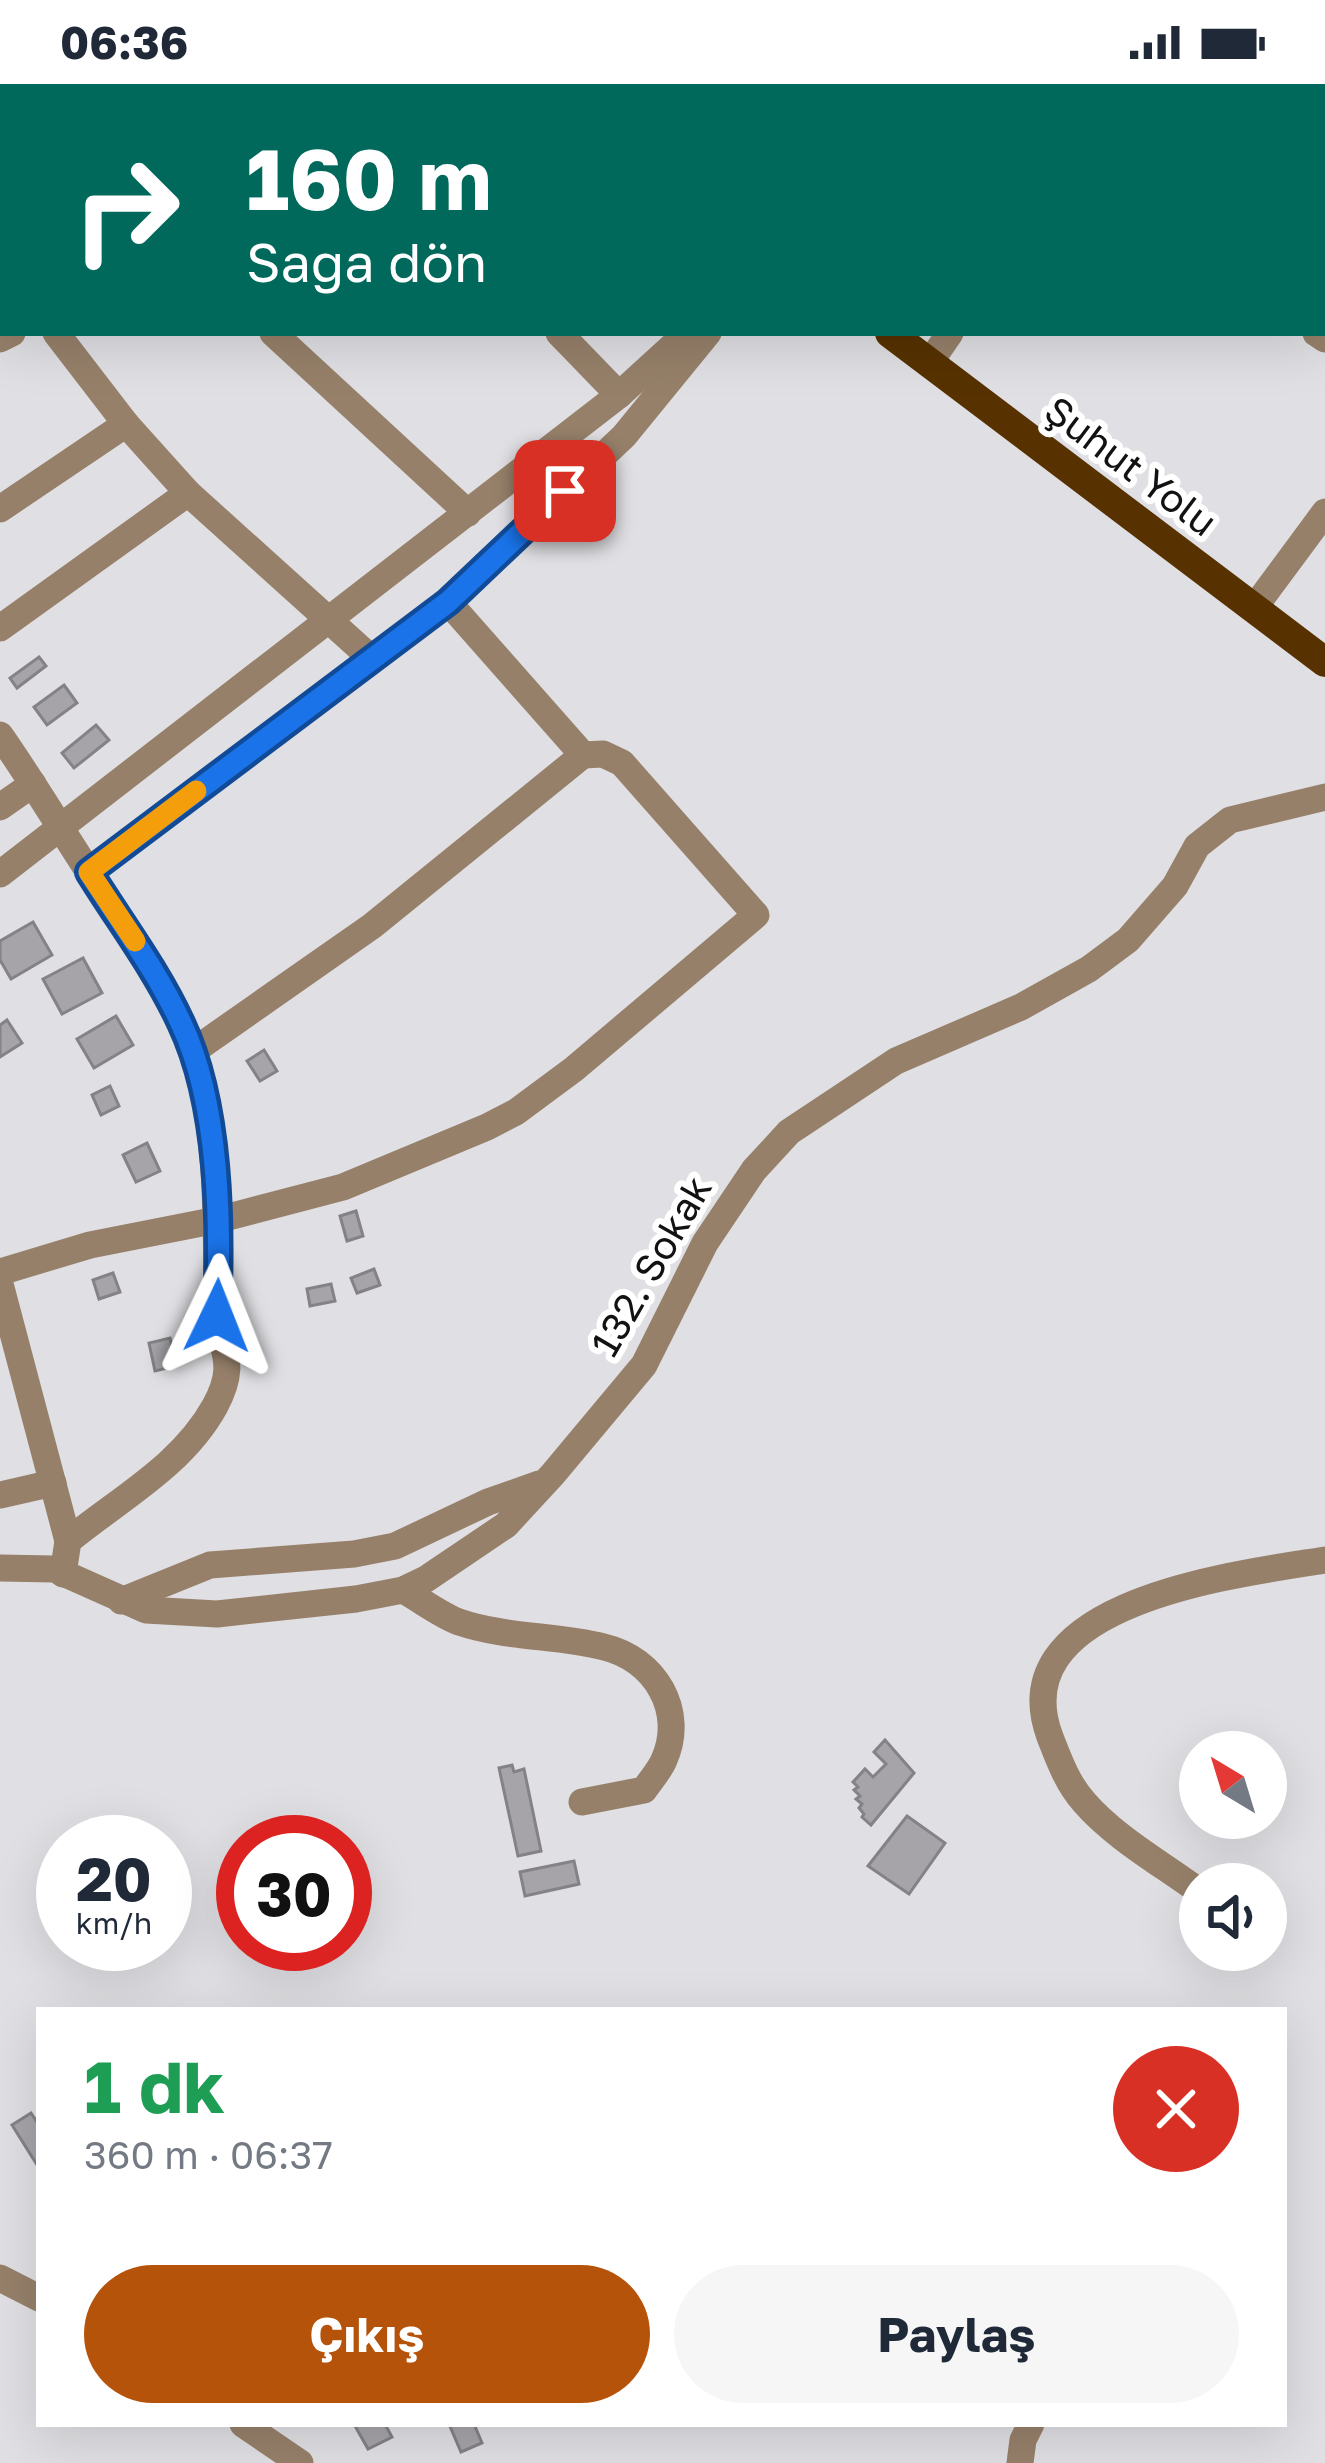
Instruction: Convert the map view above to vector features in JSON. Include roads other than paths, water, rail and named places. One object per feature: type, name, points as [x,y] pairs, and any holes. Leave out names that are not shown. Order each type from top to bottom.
[{"type":"main road","name":"Şuhut Yolu","points":[[894,336],[1325,662]]},
{"type":"street","points":[[58,336],[126,424],[188,493],[372,659]]},
{"type":"street","points":[[276,336],[468,513]]},
{"type":"street","points":[[562,336],[619,395]]},
{"type":"street","points":[[0,874],[619,395],[684,336]]},
{"type":"street","points":[[89,872],[448,602],[624,436],[706,336]]},
{"type":"street","points":[[930,362],[948,336]]},
{"type":"street","points":[[0,509],[126,424]]},
{"type":"street","points":[[0,628],[188,493]]},
{"type":"street","points":[[1254,608],[1325,512]]},
{"type":"street","points":[[448,602],[583,754]]},
{"type":"street","points":[[0,736],[9,766],[33,784],[143,953],[193,1052],[211,1137],[217,1316],[228,1353],[215,1406],[158,1474],[68,1541]]},
{"type":"street","points":[[0,1272],[90,1245],[217,1220],[343,1187],[516,1112],[757,915],[622,763],[603,754],[583,754],[372,926],[193,1052]]},
{"type":"street","points":[[0,807],[33,784]]},
{"type":"street","name":"132. Sokak","points":[[0,1568],[53,1569],[146,1610],[218,1614],[403,1590],[468,1553],[506,1525],[644,1365],[705,1243],[754,1170],[789,1132],[896,1061],[1021,1007],[1089,969],[1129,940],[1175,886],[1197,846],[1230,820],[1325,796]]},
{"type":"street","points":[[0,1284],[68,1541],[63,1574]]},
{"type":"street","points":[[121,1601],[211,1565],[354,1555],[395,1546],[553,1474]]},
{"type":"street","points":[[0,1495],[52,1483]]},
{"type":"street","points":[[1179,1876],[1085,1803],[1060,1765],[1041,1714],[1041,1688],[1057,1656],[1076,1639],[1156,1592],[1325,1560]]},
{"type":"street","points":[[403,1590],[457,1621],[519,1636],[608,1647],[642,1665],[668,1694],[671,1733],[664,1760],[644,1790],[582,1802]]},
{"type":"street","points":[[0,2278],[36,2296]]},
{"type":"street","points":[[247,2427],[300,2463]]},
{"type":"street","points":[[1020,2463],[1030,2427]]}]
